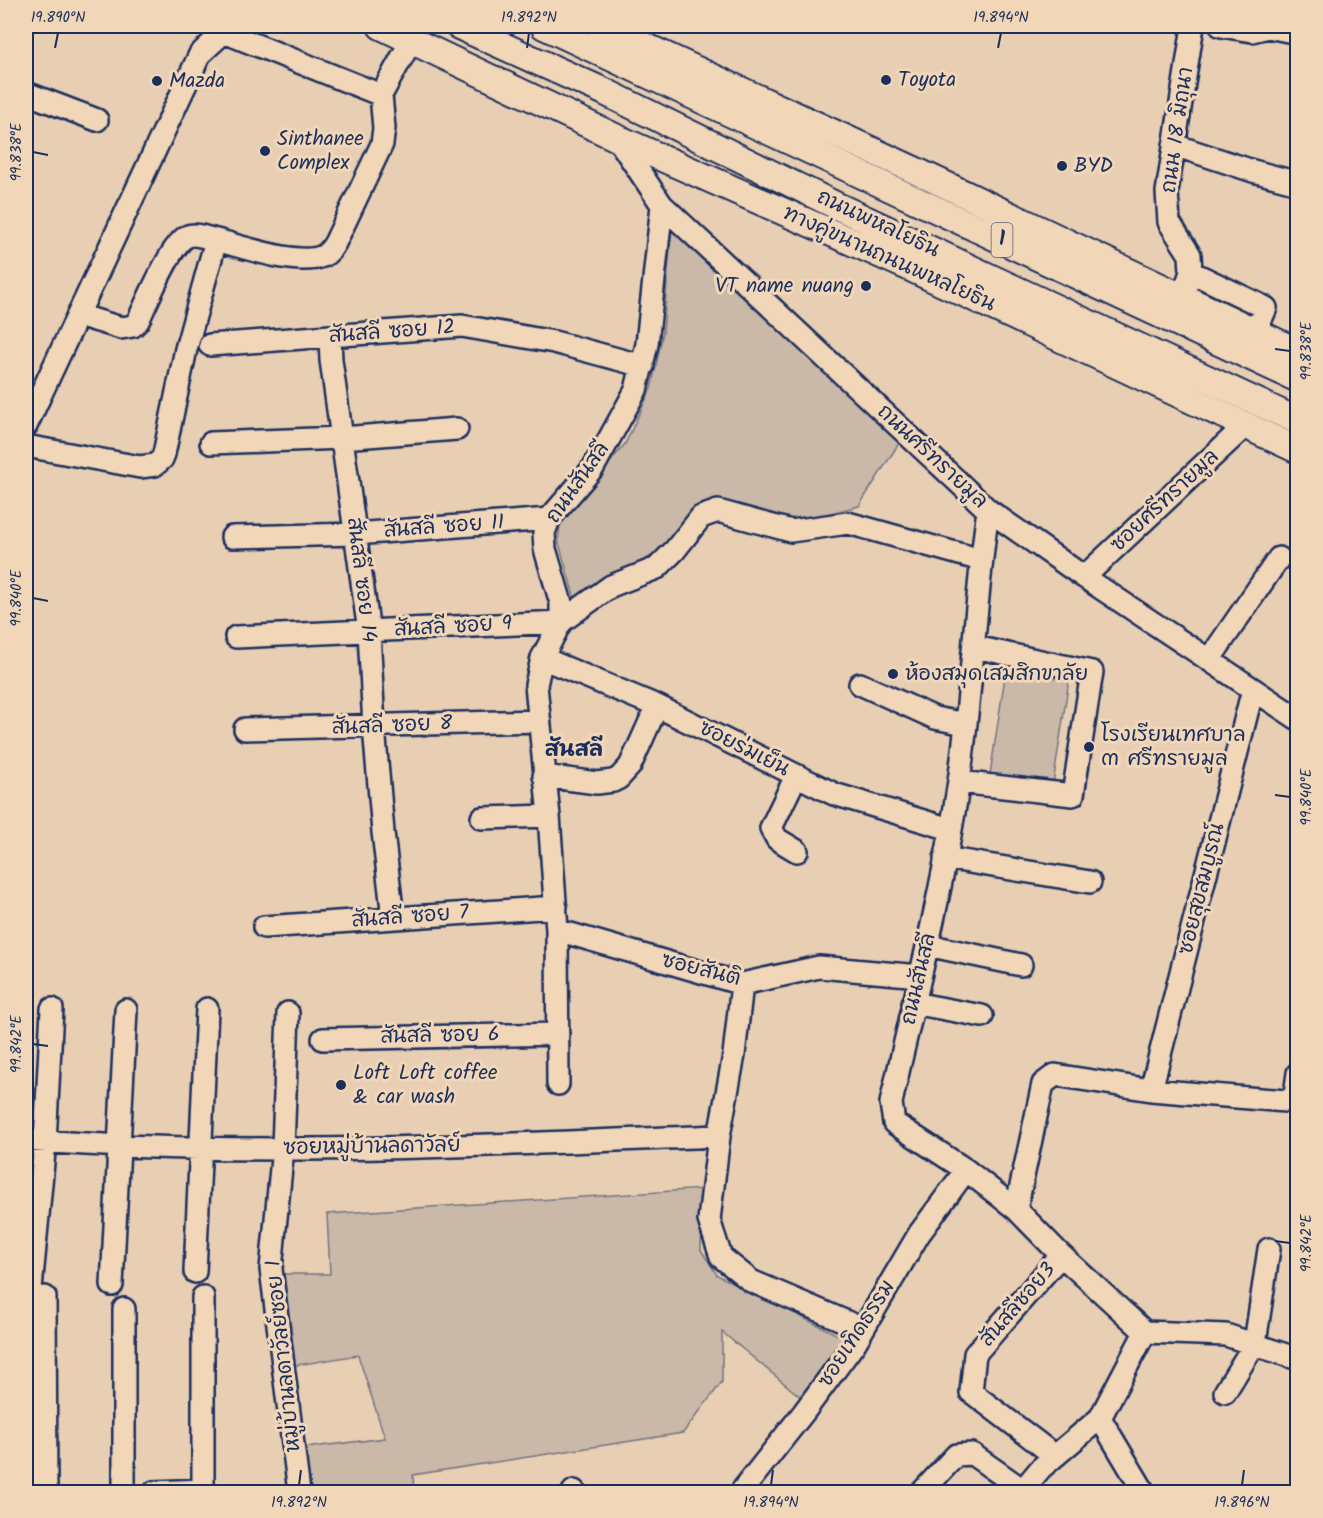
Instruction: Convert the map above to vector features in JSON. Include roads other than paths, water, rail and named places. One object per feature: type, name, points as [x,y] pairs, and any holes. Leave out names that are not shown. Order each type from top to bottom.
[{"type":"main road","name":"ทางคู่ขนานถนนพหลโยธิน","points":[[381,26],[617,138],[904,265],[1298,450]]},
{"type":"main road","name":"ถนนพหลโยธิน","points":[[459,26],[603,91],[837,206],[1298,421]]},
{"type":"main road","name":"ถนนพหลโยธิน","points":[[544,26],[1298,379]]},
{"type":"main road","name":"1","points":[[601,26],[1256,331],[1295,352]]},
{"type":"main road","points":[[706,100],[753,96]]},
{"type":"main road","points":[[837,206],[904,265]]},
{"type":"street","name":"ถนน 18 มิถุนา","points":[[1191,272],[1190,255],[1168,222],[1167,192],[1193,26]]},
{"type":"street","points":[[1221,26],[1252,31],[1268,27],[1298,33]]},
{"type":"street","points":[[26,426],[200,54],[225,29],[381,95]]},
{"type":"street","points":[[78,315],[121,328],[133,326],[138,321],[169,258],[181,240],[190,235],[301,260],[316,258],[328,253],[335,243],[382,144],[384,128],[381,95],[411,41]]},
{"type":"street","points":[[26,93],[98,120]]},
{"type":"street","name":"ถนนศรีทรายมูล","points":[[617,138],[662,205],[988,510],[1084,577],[1298,719]]},
{"type":"street","points":[[1174,145],[1298,183]]},
{"type":"street","name":"ถนนสันสลี","points":[[561,622],[561,603],[545,549],[544,533],[549,519],[593,468],[636,390],[647,344],[662,205]]},
{"type":"street","points":[[26,447],[140,467],[150,467],[159,462],[166,446],[186,349],[216,240]]},
{"type":"street","points":[[1182,298],[1191,272],[1266,308],[1256,331]]},
{"type":"street","name":"สันสลี ซอย 12","points":[[210,345],[462,327],[554,342],[643,366]]},
{"type":"street","name":"สันสลี ซอย 14","points":[[330,337],[331,360],[369,632],[374,727],[393,918]]},
{"type":"street","name":"ซอยศรีทรายมูล","points":[[1084,577],[1246,425]]},
{"type":"street","points":[[211,443],[342,438],[456,429]]},
{"type":"street","name":"ถนนสันสลี","points":[[988,510],[981,560],[975,647],[958,782],[927,945],[891,1103],[894,1123],[966,1170],[1016,1209],[1061,1255],[1145,1332]]},
{"type":"street","points":[[558,1084],[556,907],[536,685],[542,658],[561,622],[611,586],[657,568],[701,517],[718,511],[791,531],[848,523],[981,560]]},
{"type":"street","name":"สันสลี ซอย 11","points":[[232,537],[355,534],[549,519]]},
{"type":"street","points":[[1209,660],[1280,558]]},
{"type":"street","name":"สันสลี ซอย 9","points":[[236,637],[561,622]]},
{"type":"street","points":[[958,782],[1073,795],[1092,672],[975,647]]},
{"type":"street","name":"ซอยร่มเย็น","points":[[542,658],[657,706],[834,794],[950,830]]},
{"type":"street","points":[[860,684],[935,718],[965,724]]},
{"type":"street","name":"ซอยสุขสมบูรณ์","points":[[1151,1090],[1253,689]]},
{"type":"street","points":[[544,776],[597,783],[619,778],[630,766],[657,706]]},
{"type":"street","name":"สันสลี ซอย 8","points":[[245,729],[538,721]]},
{"type":"street","points":[[796,776],[771,828],[777,839],[797,850]]},
{"type":"street","points":[[482,818],[549,816]]},
{"type":"street","points":[[945,858],[1090,882]]},
{"type":"street","name":"สันสลี ซอย 7","points":[[264,927],[556,907]]},
{"type":"street","name":"ซอยสันติ","points":[[557,930],[741,984],[819,967],[920,976]]},
{"type":"street","points":[[927,945],[1021,964]]},
{"type":"street","points":[[741,984],[734,1056],[719,1136],[710,1220],[721,1257],[751,1281],[863,1329]]},
{"type":"street","points":[[913,1003],[981,1016]]},
{"type":"street","points":[[27,1492],[27,1320],[35,1141],[52,1009]]},
{"type":"street","points":[[195,1272],[207,1009]]},
{"type":"street","points":[[112,1286],[121,1145],[126,1010]]},
{"type":"street","name":"หมู่บ้านลดาวัลย์ซอย 1","points":[[288,1013],[284,1148],[271,1269],[299,1492]]},
{"type":"street","name":"สันสลี ซอย 6","points":[[323,1039],[558,1034]]},
{"type":"street","points":[[1016,1209],[1043,1084],[1055,1075],[1151,1090],[1296,1102],[1298,1073]]},
{"type":"street","name":"ซอยหมู่บ้านลดาวัลย์","points":[[35,1141],[200,1149],[463,1146],[719,1136]]},
{"type":"street","name":"ซอยเทิดธรรม","points":[[741,1492],[804,1413],[855,1343],[919,1234],[966,1170]]},
{"type":"street","points":[[1225,1392],[1254,1343],[1269,1249]]},
{"type":"street","name":"สันสลีซอย3","points":[[1055,1456],[970,1392],[975,1354],[1061,1255]]},
{"type":"street","points":[[154,1492],[203,1490],[203,1297]]},
{"type":"street","points":[[45,1298],[46,1492]]},
{"type":"street","points":[[124,1309],[124,1492]]},
{"type":"street","points":[[922,1492],[956,1455],[972,1454],[1022,1491],[1041,1468],[1100,1418],[1145,1332],[1226,1335],[1298,1359]]},
{"type":"street","points":[[1100,1418],[1144,1492]]},
{"type":"place","name":"Toyota","points":[[886,80]]},
{"type":"place","name":"Mazda","points":[[157,81]]},
{"type":"place","name":"Sinthanee Complex","points":[[265,151]]},
{"type":"place","name":"BYD","points":[[1062,166]]},
{"type":"place","name":"VT name nuang","points":[[866,286]]},
{"type":"place","name":"ห้องสมุดเสมสิกขาลัย","points":[[893,674]]},
{"type":"place","name":"โรงเรียนเทศบาล ๓ ศรีทรายมูล","points":[[1089,747]]},
{"type":"place","name":"Loft Loft coffee & car wash","points":[[341,1085]]},
{"type":"district","name":"สันสลี","points":[[574,750]]}]
